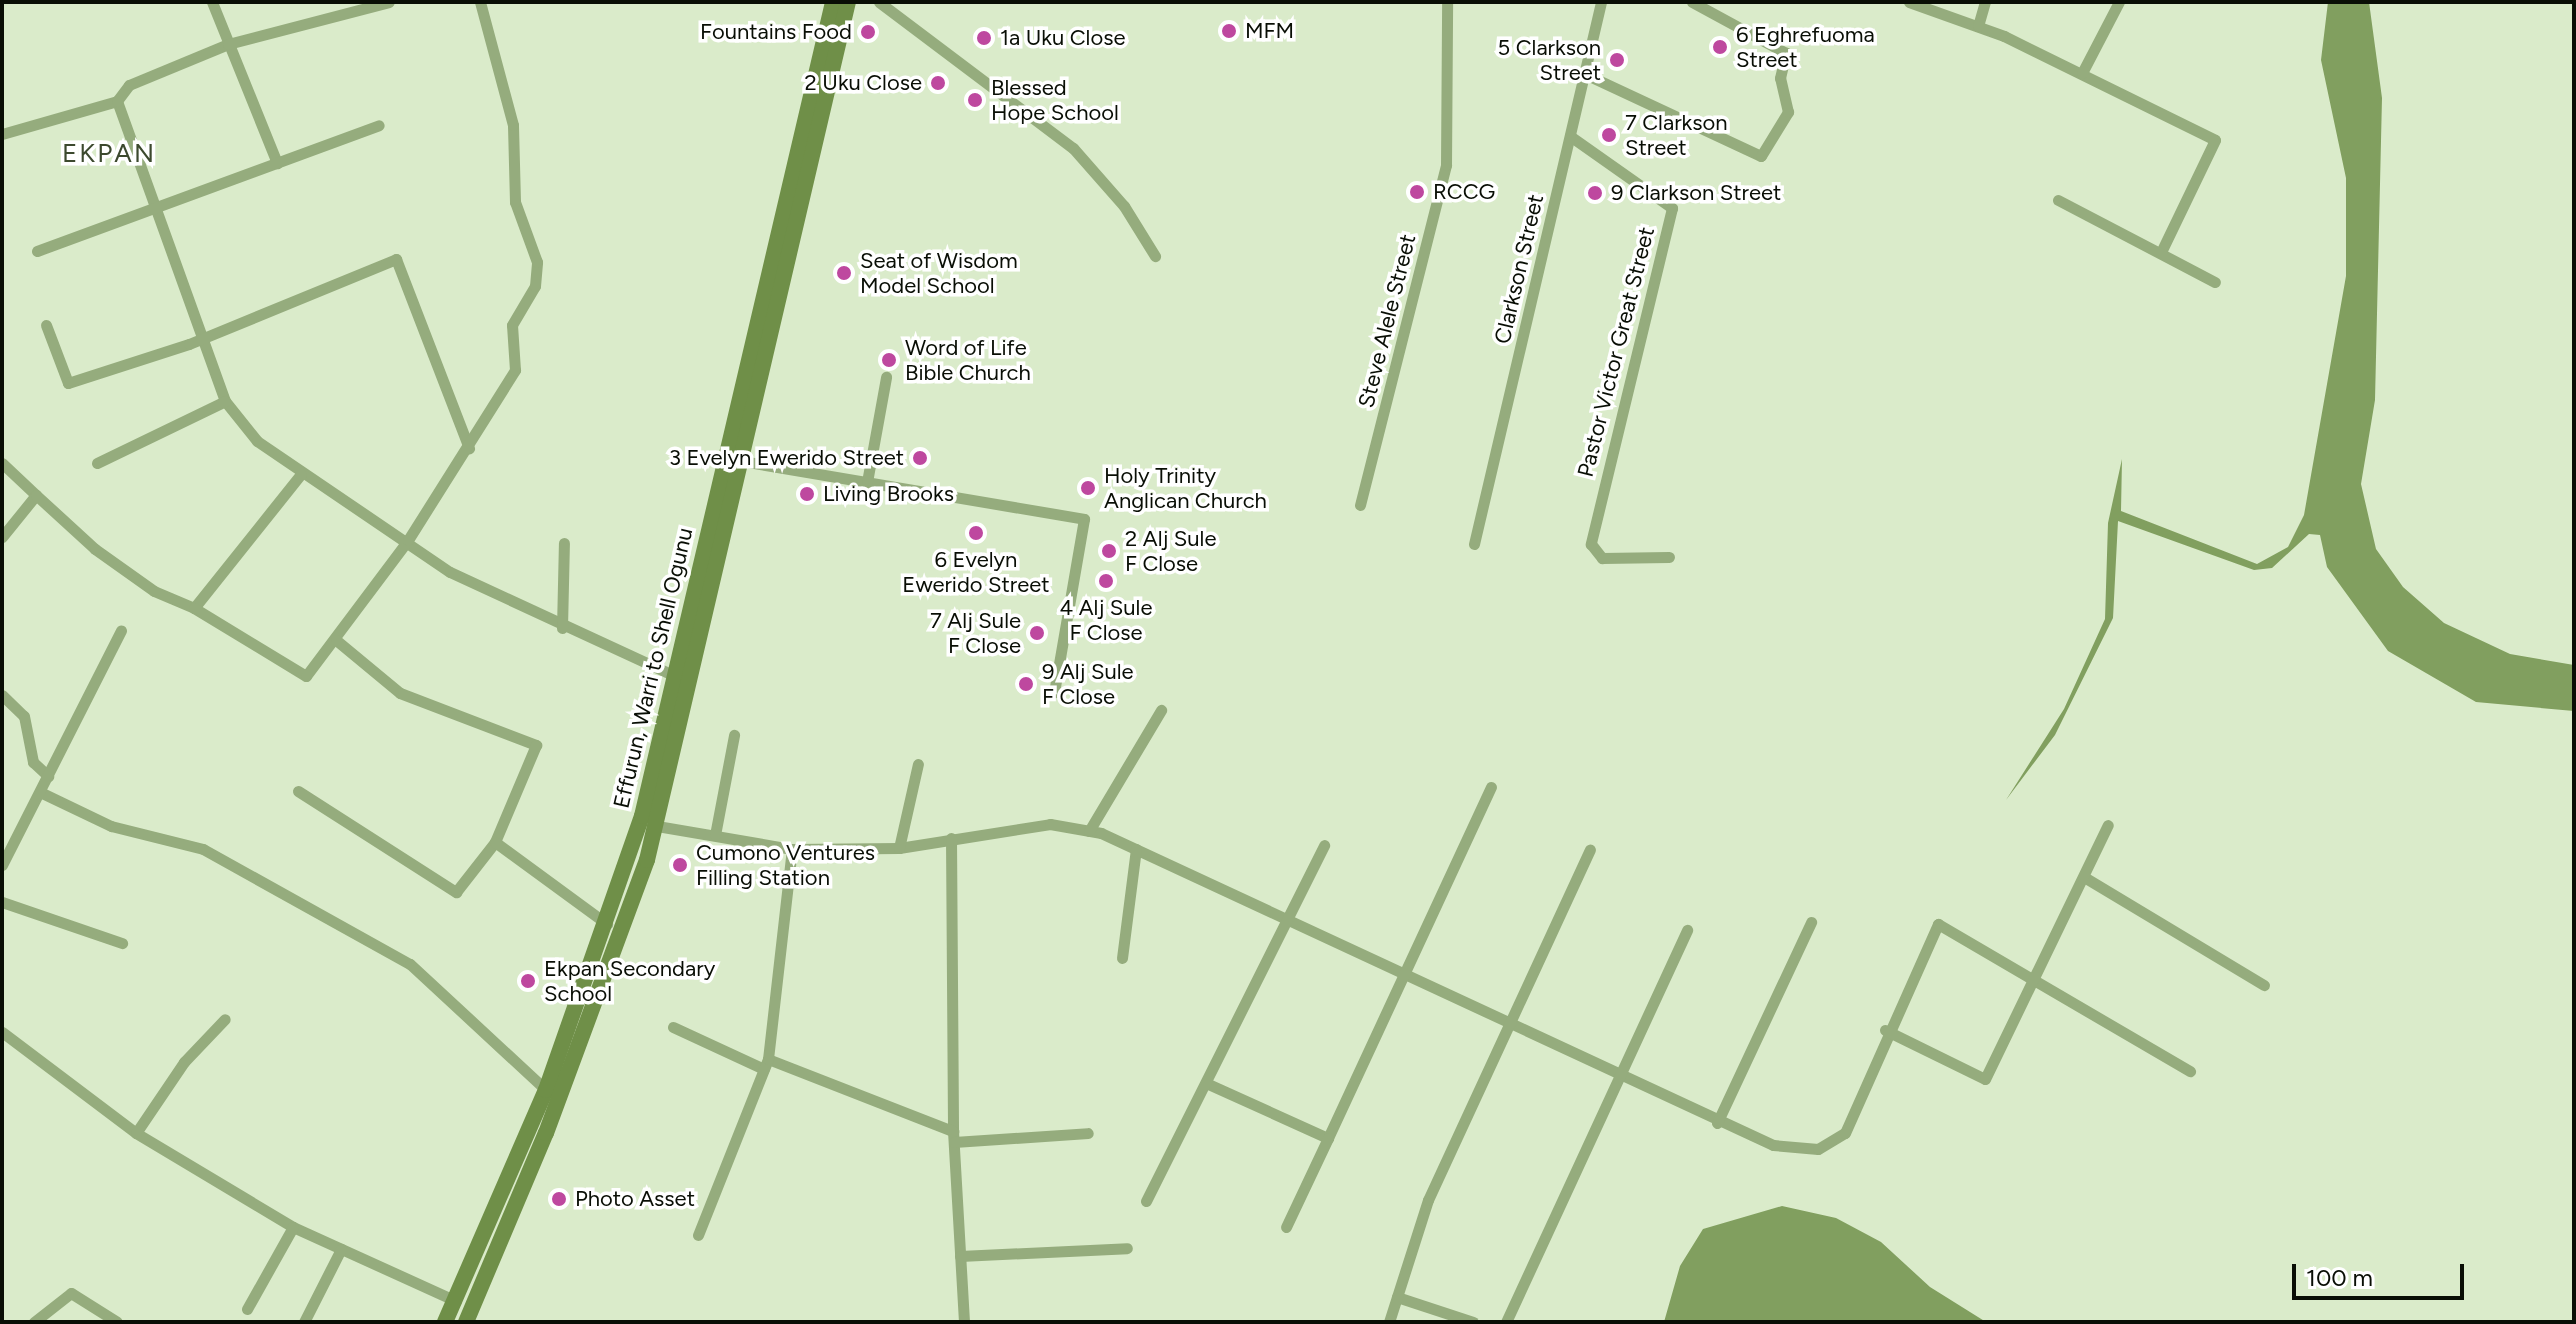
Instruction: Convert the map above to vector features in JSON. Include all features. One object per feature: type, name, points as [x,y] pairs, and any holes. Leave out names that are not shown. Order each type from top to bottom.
[{"type":"main road","name":"Effurun, Warri to Shell Ogunu","points":[[445,1322],[546,1090],[607,924],[642,816],[735,405],[833,2]]},
{"type":"main road","name":"Effurun, Warri to Shell Ogunu","points":[[466,1322],[546,1133],[657,826],[848,2]]},
{"type":"main road","points":[[735,405],[754,410]]},
{"type":"street","points":[[212,2],[277,163]]},
{"type":"street","points":[[2,134],[117,101],[129,85],[228,44],[389,2]]},
{"type":"street","points":[[2,463],[95,549],[154,591],[194,608],[306,676],[408,540],[469,448],[515,370],[512,325],[538,272],[515,202],[513,125],[480,2]]},
{"type":"street","points":[[879,2],[1073,148],[1124,206],[1155,256]]},
{"type":"street","name":"Steve Alele Street","points":[[1360,505],[1446,165],[1447,2]]},
{"type":"street","name":"Clarkson Street","points":[[1474,544],[1601,2]]},
{"type":"street","points":[[1585,74],[1761,156],[1788,112],[1780,78],[1786,53],[1692,2]]},
{"type":"street","points":[[1909,2],[1978,26],[2082,73],[2215,140],[2162,250]]},
{"type":"street","points":[[1978,26],[1985,2]]},
{"type":"street","points":[[2082,73],[2119,2]]},
{"type":"street","points":[[117,101],[225,401],[257,441],[301,474],[408,540],[450,572],[562,628],[673,675]]},
{"type":"street","points":[[37,251],[156,210],[379,125]]},
{"type":"street","name":"Pastor Victor Great Street","points":[[1570,136],[1672,208],[1591,544],[1602,558],[1669,557]]},
{"type":"street","points":[[2058,200],[2162,250],[2215,282]]},
{"type":"street","points":[[46,325],[68,383],[396,259],[469,448]]},
{"type":"street","points":[[867,482],[886,377]]},
{"type":"street","points":[[97,463],[225,401]]},
{"type":"street","points":[[742,461],[1084,519],[1054,692]]},
{"type":"street","points":[[194,608],[301,474]]},
{"type":"street","points":[[2,537],[36,495]]},
{"type":"street","points":[[562,628],[564,543]]},
{"type":"street","points":[[2,865],[121,630]]},
{"type":"street","points":[[298,791],[456,892],[495,842],[536,745],[400,693],[336,640]]},
{"type":"street","points":[[2,695],[24,716],[33,762],[48,776]]},
{"type":"street","points":[[1089,831],[1161,710]]},
{"type":"street","points":[[715,835],[734,735]]},
{"type":"street","points":[[899,848],[918,764]]},
{"type":"street","points":[[1286,1227],[1491,787]]},
{"type":"street","points":[[40,792],[111,826],[203,849],[410,964],[546,1090]]},
{"type":"street","points":[[657,826],[792,849],[899,848],[1036,825],[1089,831],[1136,849],[1717,1123],[1773,1145],[1834,1146],[1933,926],[1948,925],[2190,1071]]},
{"type":"street","points":[[1885,1030],[1981,1081],[2037,978],[2108,825]]},
{"type":"street","points":[[951,838],[953,1136],[964,1320]]},
{"type":"street","points":[[495,842],[607,924]]},
{"type":"street","points":[[1146,1201],[1324,845]]},
{"type":"street","points":[[698,1235],[766,1064],[792,849]]},
{"type":"street","points":[[1122,958],[1136,849]]},
{"type":"street","points":[[1389,1322],[1428,1200],[1590,850]]},
{"type":"street","points":[[2084,877],[2264,985]]},
{"type":"street","points":[[2,902],[122,943]]},
{"type":"street","points":[[1717,1123],[1811,922]]},
{"type":"street","points":[[1506,1322],[1687,930]]},
{"type":"street","points":[[136,1133],[184,1062],[225,1019]]},
{"type":"street","points":[[673,1027],[953,1136],[1088,1133]]},
{"type":"street","points":[[2,1032],[136,1133],[293,1227],[456,1301]]},
{"type":"street","points":[[1206,1083],[1328,1138]]},
{"type":"street","points":[[247,1309],[293,1227]]},
{"type":"street","points":[[960,1256],[1127,1248]]},
{"type":"street","points":[[304,1322],[341,1249]]},
{"type":"street","points":[[34,1322],[71,1293],[117,1322]]},
{"type":"street","points":[[1397,1297],[1473,1322]]},
{"type":"shaded area","points":[[2328,2],[2369,2],[2382,98],[2375,400],[2361,484],[2376,549],[2403,587],[2444,623],[2510,654],[2574,665],[2574,711],[2476,702],[2388,651],[2327,567],[2320,535],[2309,534],[2272,568],[2254,570],[2118,521],[2113,618],[2055,735],[2006,800],[2064,709],[2105,619],[2108,523],[2122,459],[2121,511],[2257,564],[2288,547],[2304,515],[2346,276],[2346,178],[2321,60]]},
{"type":"shaded area","points":[[1782,1206],[1836,1218],[1881,1242],[1930,1287],[1986,1322],[1664,1322],[1680,1266],[1703,1229]]},
{"type":"place","name":"MFM","points":[[1229,31]]},
{"type":"place","name":"Fountains Food","points":[[868,32]]},
{"type":"place","name":"1a Uku Close","points":[[984,38]]},
{"type":"place","name":"6 Eghrefuoma Street","points":[[1720,47]]},
{"type":"place","name":"5 Clarkson Street","points":[[1617,60]]},
{"type":"place","name":"2 Uku Close","points":[[938,83]]},
{"type":"place","name":"Blessed Hope School","points":[[975,100]]},
{"type":"place","name":"7 Clarkson Street","points":[[1609,135]]},
{"type":"place","name":"RCCG","points":[[1417,192]]},
{"type":"place","name":"9 Clarkson Street","points":[[1595,193]]},
{"type":"place","name":"Seat of Wisdom Model School","points":[[844,273]]},
{"type":"place","name":"Word of Life Bible Church","points":[[889,360]]},
{"type":"place","name":"3 Evelyn Ewerido Street","points":[[920,458]]},
{"type":"place","name":"Holy Trinity Anglican Church","points":[[1088,488]]},
{"type":"place","name":"Living Brooks","points":[[807,494]]},
{"type":"place","name":"6 Evelyn Ewerido Street","points":[[976,533]]},
{"type":"place","name":"2 Alj Sule F Close","points":[[1109,551]]},
{"type":"place","name":"4 Alj Sule F Close","points":[[1106,581]]},
{"type":"place","name":"7 Alj Sule F Close","points":[[1037,633]]},
{"type":"place","name":"9 Alj Sule F Close","points":[[1026,684]]},
{"type":"place","name":"Cumono Ventures Filling Station","points":[[680,865]]},
{"type":"place","name":"Ekpan Secondary School","points":[[528,981]]},
{"type":"place","name":"Photo Asset","points":[[559,1199]]},
{"type":"district","name":"EKPAN","points":[[109,154]]}]
